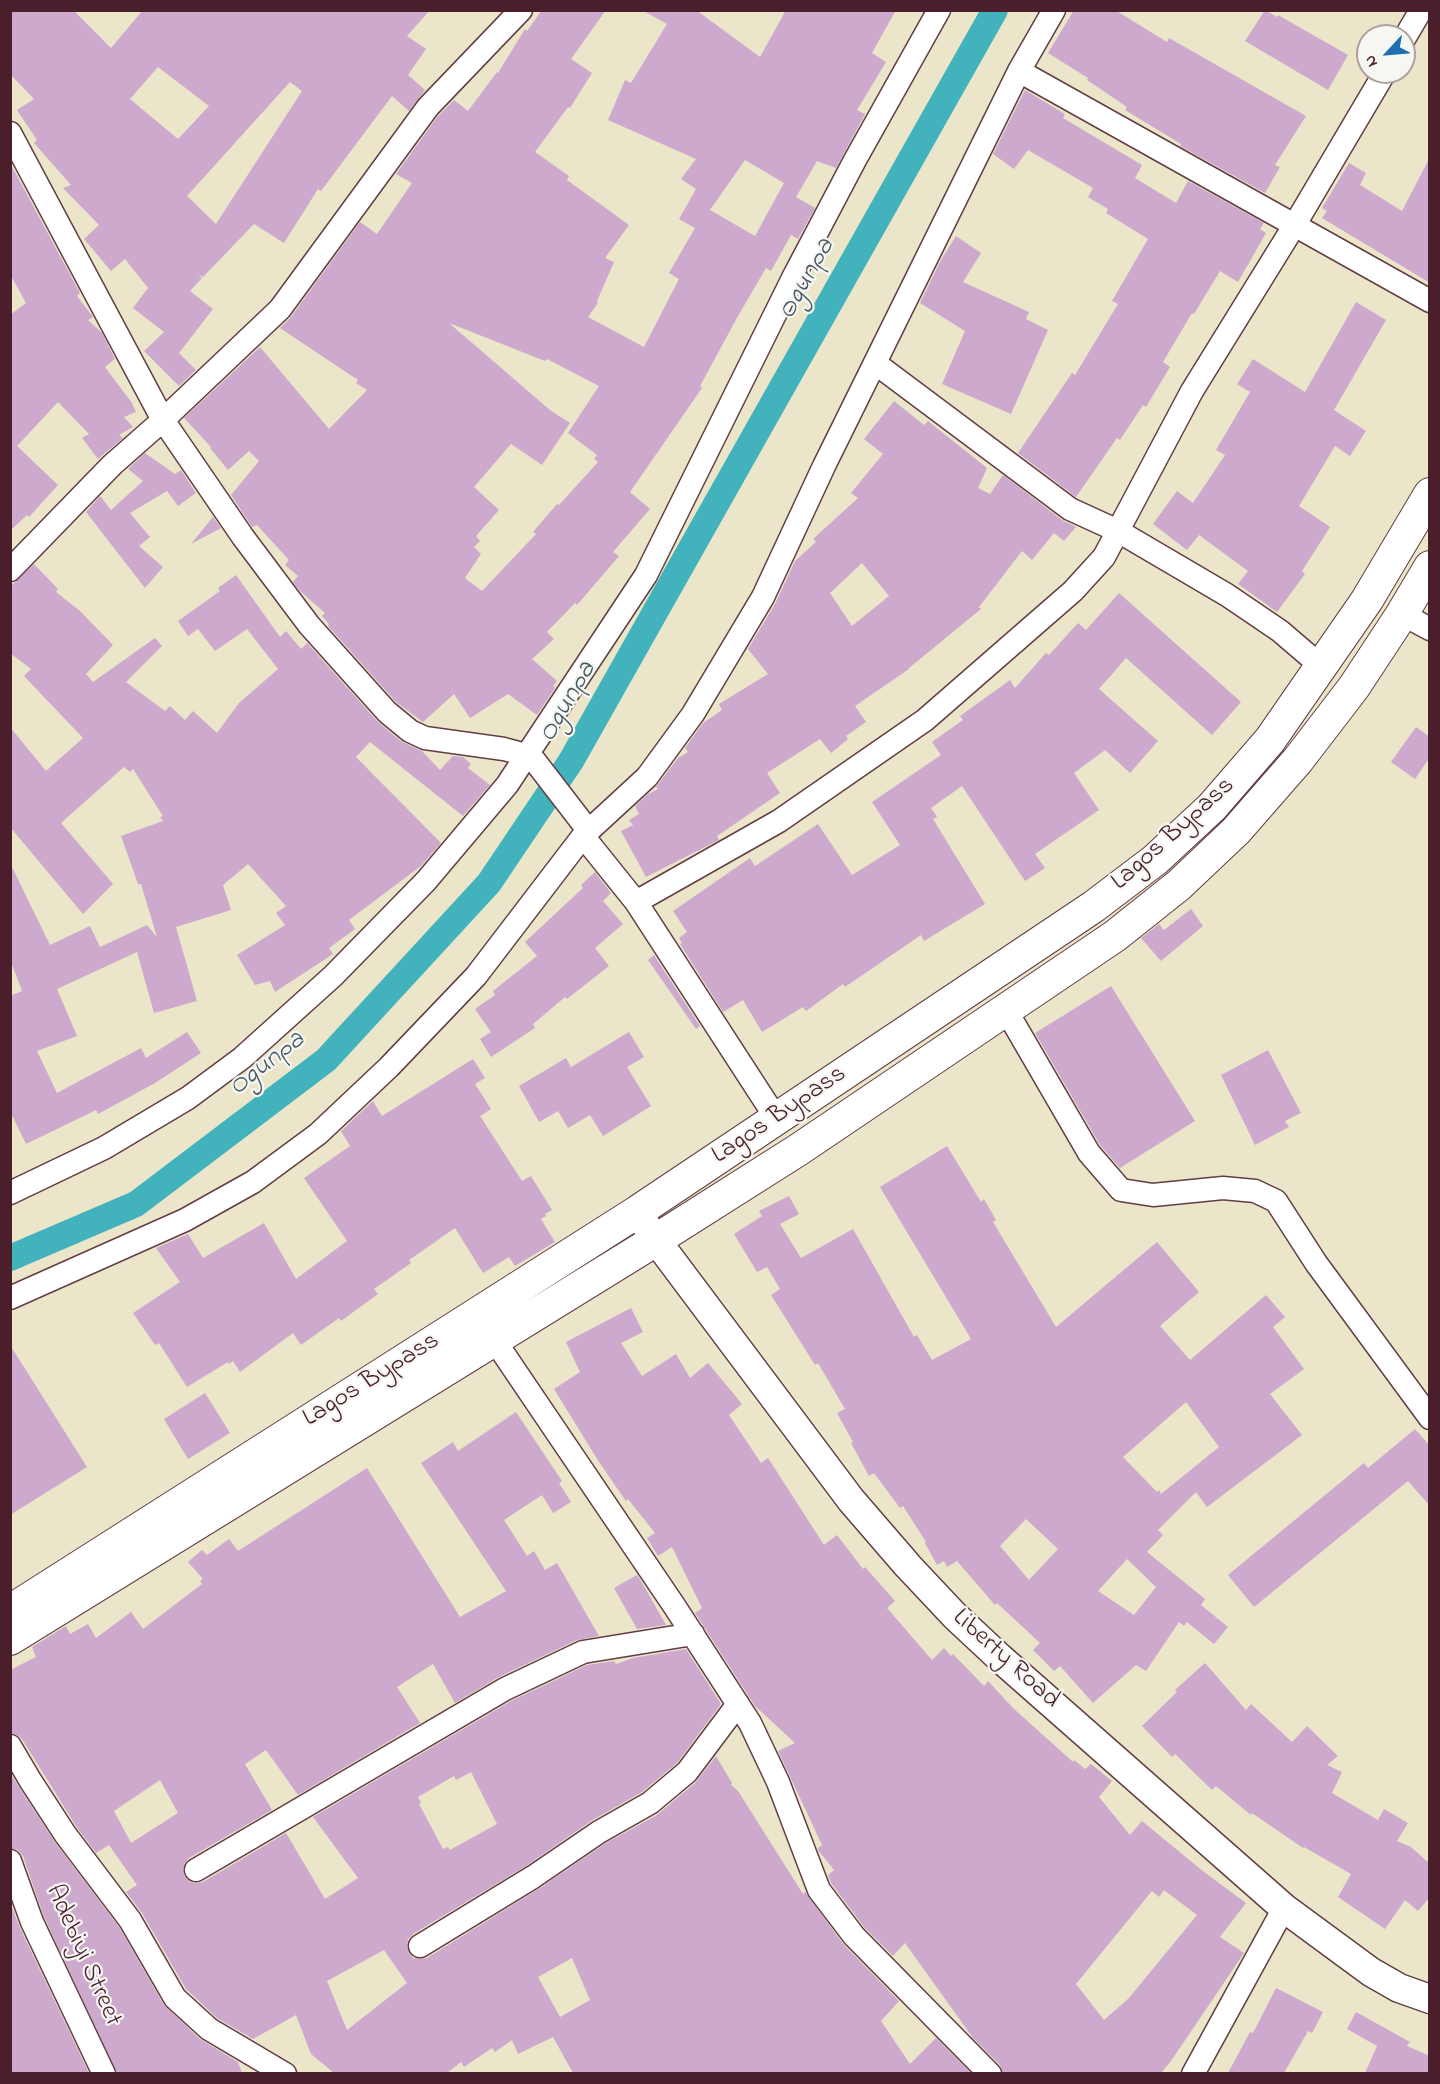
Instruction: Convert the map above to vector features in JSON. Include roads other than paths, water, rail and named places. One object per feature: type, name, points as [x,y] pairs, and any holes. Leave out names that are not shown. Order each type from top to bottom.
[{"type":"main road","name":"Lagos Bypass","points":[[10,1611],[637,1212],[1093,907],[1155,860],[1212,807],[1270,740],[1367,600],[1430,494]]},
{"type":"main road","name":"Lagos Bypass","points":[[10,1639],[495,1341],[798,1150],[1115,936],[1179,885],[1236,831],[1298,760],[1347,696],[1402,614],[1430,567]]},
{"type":"street","points":[[10,570],[112,465],[280,309],[428,107],[521,10]]},
{"type":"street","points":[[10,1193],[104,1148],[188,1098],[242,1058],[333,976],[426,881],[530,758],[646,575],[795,274],[855,160],[939,10]]},
{"type":"street","points":[[10,1298],[185,1220],[253,1182],[318,1134],[389,1067],[476,976],[586,833],[647,777],[693,714],[763,597],[1019,71],[1054,10]]},
{"type":"street","points":[[1413,24],[1421,10]]},
{"type":"street","points":[[1019,71],[1430,301]]},
{"type":"street","points":[[636,902],[779,821],[925,720],[1073,591],[1104,557],[1192,391],[1378,84]]},
{"type":"street","points":[[10,133],[163,420],[243,537],[309,625],[387,712],[410,731],[425,738],[504,749],[530,758],[636,902],[776,1118]]},
{"type":"street","points":[[875,363],[1070,509],[1118,531],[1227,594],[1280,631],[1322,667]]},
{"type":"street","points":[[1402,614],[1430,630]]},
{"type":"street","points":[[1006,1010],[1089,1153],[1121,1190],[1153,1195],[1223,1188],[1255,1191],[1276,1201],[1316,1263],[1430,1418]]},
{"type":"street","name":"Liberty Road","points":[[637,1212],[851,1500],[955,1616],[1284,1908],[1371,1972],[1399,1988],[1430,2000]]},
{"type":"street","points":[[495,1341],[693,1634],[750,1723],[778,1782],[819,1890],[854,1936],[990,2073]]},
{"type":"street","points":[[196,1870],[505,1689],[584,1652],[693,1634]]},
{"type":"street","points":[[420,1946],[533,1877],[599,1832],[650,1803],[687,1772],[738,1704]]},
{"type":"street","points":[[10,1746],[65,1834],[130,1920],[175,1998],[209,2029],[285,2073]]},
{"type":"street","name":"Adebiyi Street","points":[[10,1861],[32,1922],[104,2073]]},
{"type":"street","points":[[1193,2073],[1284,1908]]},
{"type":"waterway","name":"Ogunpa","points":[[10,1258],[136,1204],[326,1060],[489,883],[571,761],[995,10]]}]
